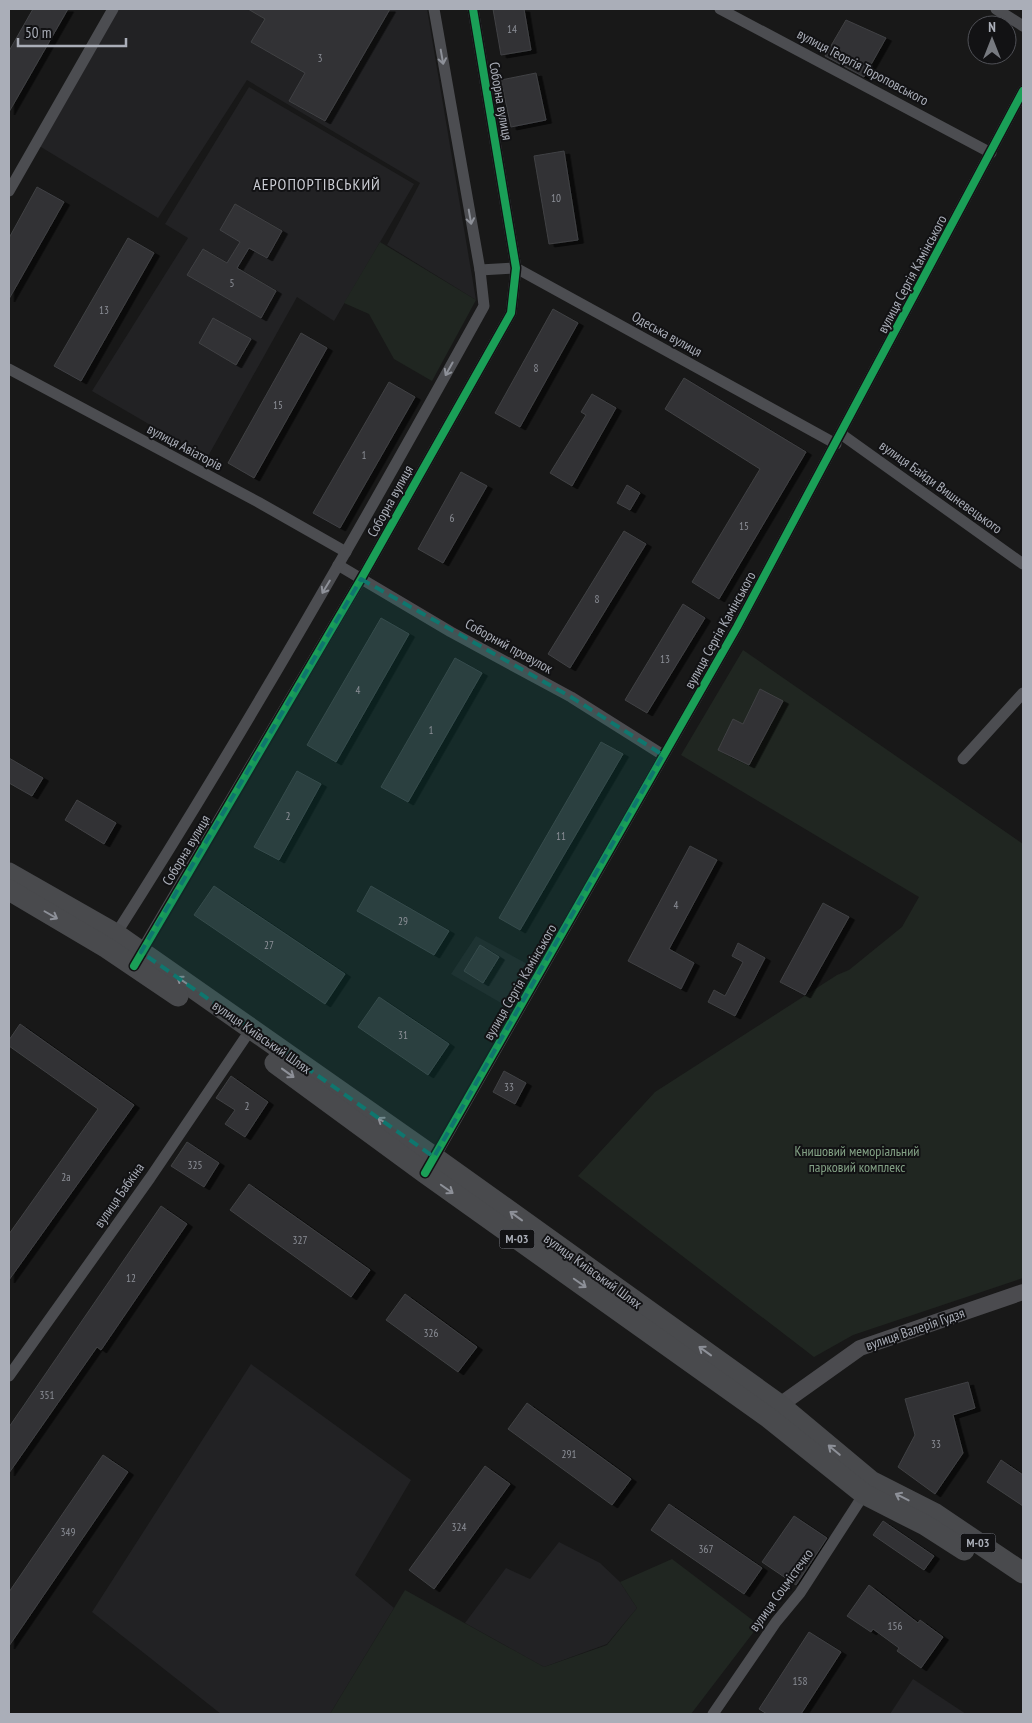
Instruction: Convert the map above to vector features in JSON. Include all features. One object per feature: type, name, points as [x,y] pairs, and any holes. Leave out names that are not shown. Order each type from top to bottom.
[{"type":"highway","name":"вулиця Київський Шлях","points":[[9,873],[112,941],[248,1035],[775,1412],[868,1488],[924,1526],[1023,1588]]},
{"type":"highway","name":"вулиця Київський Шлях","points":[[9,890],[112,941]]},
{"type":"highway","name":"вулиця Київський Шлях","points":[[868,1488],[934,1513],[1023,1573]]},
{"type":"street","points":[[9,191],[112,9]]},
{"type":"street","name":"Соборна вулиця","points":[[112,941],[346,552],[484,306],[480,270],[434,9]]},
{"type":"street","name":"Соборна вулиця","points":[[137,959],[361,578],[511,312],[516,268],[473,9]]},
{"type":"street","name":"вулиця Георгія Тороповського","points":[[720,9],[991,153]]},
{"type":"street","points":[[996,9],[1023,26]]},
{"type":"street","name":"вулиця Сергія Камінського","points":[[430,1165],[737,627],[1023,91]]},
{"type":"street","points":[[480,270],[516,268]]},
{"type":"street","name":"Одеська вулиця","points":[[516,268],[839,439]]},
{"type":"street","name":"вулиця Авіаторів","points":[[9,369],[258,502],[346,552]]},
{"type":"street","name":"вулиця Байди Вишневецького","points":[[839,439],[1023,564]]},
{"type":"street","name":"Соборний провулок","points":[[338,565],[451,632],[571,697],[663,755]]},
{"type":"street","points":[[963,759],[1023,692]]},
{"type":"street","name":"вулиця Бабкіна","points":[[11,1370],[150,1178],[248,1035]]},
{"type":"street","name":"вулиця Валерія Гудзя","points":[[775,1412],[860,1348],[1023,1292]]},
{"type":"street","name":"вулиця Соцмістечко","points":[[713,1714],[776,1622],[800,1593],[868,1488]]},
{"type":"highlighted area","points":[[361,579],[571,697],[663,755],[434,1157],[141,952]]},
{"type":"shaded area","points":[[118,9],[427,9],[476,300],[387,245],[420,183],[247,80],[158,218],[36,144]]},
{"type":"shaded area","points":[[249,87],[414,184],[334,321],[297,297],[207,458],[92,391],[188,238],[165,224]]},
{"type":"shaded area","points":[[476,936],[531,966],[508,1007],[451,974]]},
{"type":"shaded area","points":[[251,1364],[411,1480],[355,1575],[394,1608],[330,1714],[221,1714],[92,1612]]},
{"type":"shaded area","points":[[559,1542],[600,1563],[620,1582],[637,1608],[607,1644],[544,1667],[465,1623],[506,1568],[530,1579]]},
{"type":"shaded area","points":[[913,1679],[966,1714],[890,1714]]},
{"type":"green space","points":[[380,242],[476,300],[432,381],[394,359],[369,314],[344,303]]},
{"type":"green space","name":"Книшовий меморіальний парковий комплекс","points":[[743,650],[1023,844],[1023,1278],[853,1335],[814,1357],[578,1176],[655,1092],[837,975],[849,970],[902,927],[919,897],[681,755]]},
{"type":"green space","points":[[672,1559],[759,1625],[691,1714],[330,1714],[405,1590],[544,1667],[607,1645],[637,1608],[620,1582]]},
{"type":"building","points":[[33,9],[68,9],[9,112],[9,51]]},
{"type":"building","points":[[248,9],[390,9],[325,121],[289,101],[305,73],[251,42],[265,19]]},
{"type":"building","points":[[493,9],[524,9],[531,50],[501,55]]},
{"type":"building","points":[[846,20],[886,38],[864,77],[825,56]]},
{"type":"building","points":[[536,73],[546,120],[511,127],[501,80]]},
{"type":"building","points":[[564,151],[578,240],[549,244],[534,156]]},
{"type":"building","points":[[37,187],[64,202],[9,299],[9,238]]},
{"type":"building","points":[[235,204],[282,231],[267,258],[249,248],[237,268],[276,291],[261,318],[187,275],[203,249],[227,263],[240,242],[220,230]]},
{"type":"building","points":[[128,238],[154,253],[81,381],[54,366]]},
{"type":"building","points":[[553,309],[578,323],[520,427],[495,413]]},
{"type":"building","points":[[213,318],[251,339],[236,365],[199,343]]},
{"type":"building","points":[[301,333],[327,348],[254,478],[228,463]]},
{"type":"building","points":[[684,378],[806,452],[719,599],[692,582],[760,469],[665,409]]},
{"type":"building","points":[[389,382],[415,397],[340,528],[313,513]]},
{"type":"building","points":[[592,394],[616,408],[572,486],[550,473],[586,415],[581,412]]},
{"type":"building","points":[[461,472],[487,486],[443,563],[418,549]]},
{"type":"building","points":[[627,485],[640,493],[630,510],[617,503]]},
{"type":"building","points":[[624,531],[646,544],[570,668],[548,654]]},
{"type":"building","points":[[683,604],[705,618],[647,713],[625,700]]},
{"type":"building","points":[[381,618],[409,634],[336,762],[307,745]]},
{"type":"building","points":[[455,658],[482,673],[408,802],[381,787]]},
{"type":"building","points":[[760,689],[783,701],[749,765],[718,750],[733,719],[743,724]]},
{"type":"building","points":[[601,742],[623,754],[520,930],[499,918]]},
{"type":"building","points":[[9,758],[43,778],[32,796],[9,783]]},
{"type":"building","points":[[297,771],[321,784],[279,860],[254,847]]},
{"type":"building","points":[[77,800],[116,823],[104,844],[65,820]]},
{"type":"building","points":[[690,846],[717,860],[669,949],[694,963],[681,989],[628,961]]},
{"type":"building","points":[[214,886],[345,974],[325,1004],[194,915]]},
{"type":"building","points":[[371,886],[449,931],[434,955],[357,911]]},
{"type":"building","points":[[823,903],[849,917],[805,995],[780,982]]},
{"type":"building","points":[[738,943],[765,958],[735,1016],[708,1002],[714,990],[725,996],[743,962],[732,956]]},
{"type":"building","points":[[480,945],[499,957],[483,983],[464,971]]},
{"type":"building","points":[[379,997],[449,1044],[428,1075],[358,1027]]},
{"type":"building","points":[[20,1024],[134,1105],[9,1280],[9,1234],[98,1109],[9,1046],[9,1040]]},
{"type":"building","points":[[504,1071],[526,1083],[515,1104],[493,1092]]},
{"type":"building","points":[[231,1076],[268,1102],[245,1137],[225,1124],[235,1110],[216,1098]]},
{"type":"building","points":[[187,1142],[219,1163],[204,1187],[171,1166]]},
{"type":"building","points":[[249,1184],[370,1270],[351,1297],[230,1210]]},
{"type":"building","points":[[161,1206],[187,1224],[101,1350],[97,1347],[9,1473],[9,1427]]},
{"type":"building","points":[[405,1294],[477,1347],[458,1372],[386,1320]]},
{"type":"building","points":[[968,1382],[975,1408],[953,1415],[963,1453],[935,1494],[898,1467],[915,1435],[905,1399]]},
{"type":"building","points":[[527,1403],[631,1479],[612,1505],[508,1429]]},
{"type":"building","points":[[103,1455],[128,1472],[9,1646],[9,1592]]},
{"type":"building","points":[[1001,1460],[1023,1475],[1023,1506],[987,1482]]},
{"type":"building","points":[[485,1466],[510,1484],[434,1589],[409,1570]]},
{"type":"building","points":[[669,1504],[762,1568],[744,1594],[651,1530]]},
{"type":"building","points":[[794,1516],[827,1538],[796,1585],[762,1562]]},
{"type":"building","points":[[883,1521],[934,1556],[924,1570],[873,1535]]},
{"type":"building","points":[[869,1585],[918,1623],[920,1620],[943,1637],[921,1668],[897,1651],[899,1648],[873,1629],[871,1632],[847,1616]]},
{"type":"building","points":[[809,1632],[841,1652],[801,1714],[767,1714],[759,1709]]},
{"type":"cycle path","points":[[134,966],[361,579],[511,313],[516,268],[473,9]]},
{"type":"cycle path","points":[[425,1173],[737,627],[1023,91]]},
{"type":"district","name":"АЕРОПОРТІВСЬКИЙ","points":[[317,184]]}]
